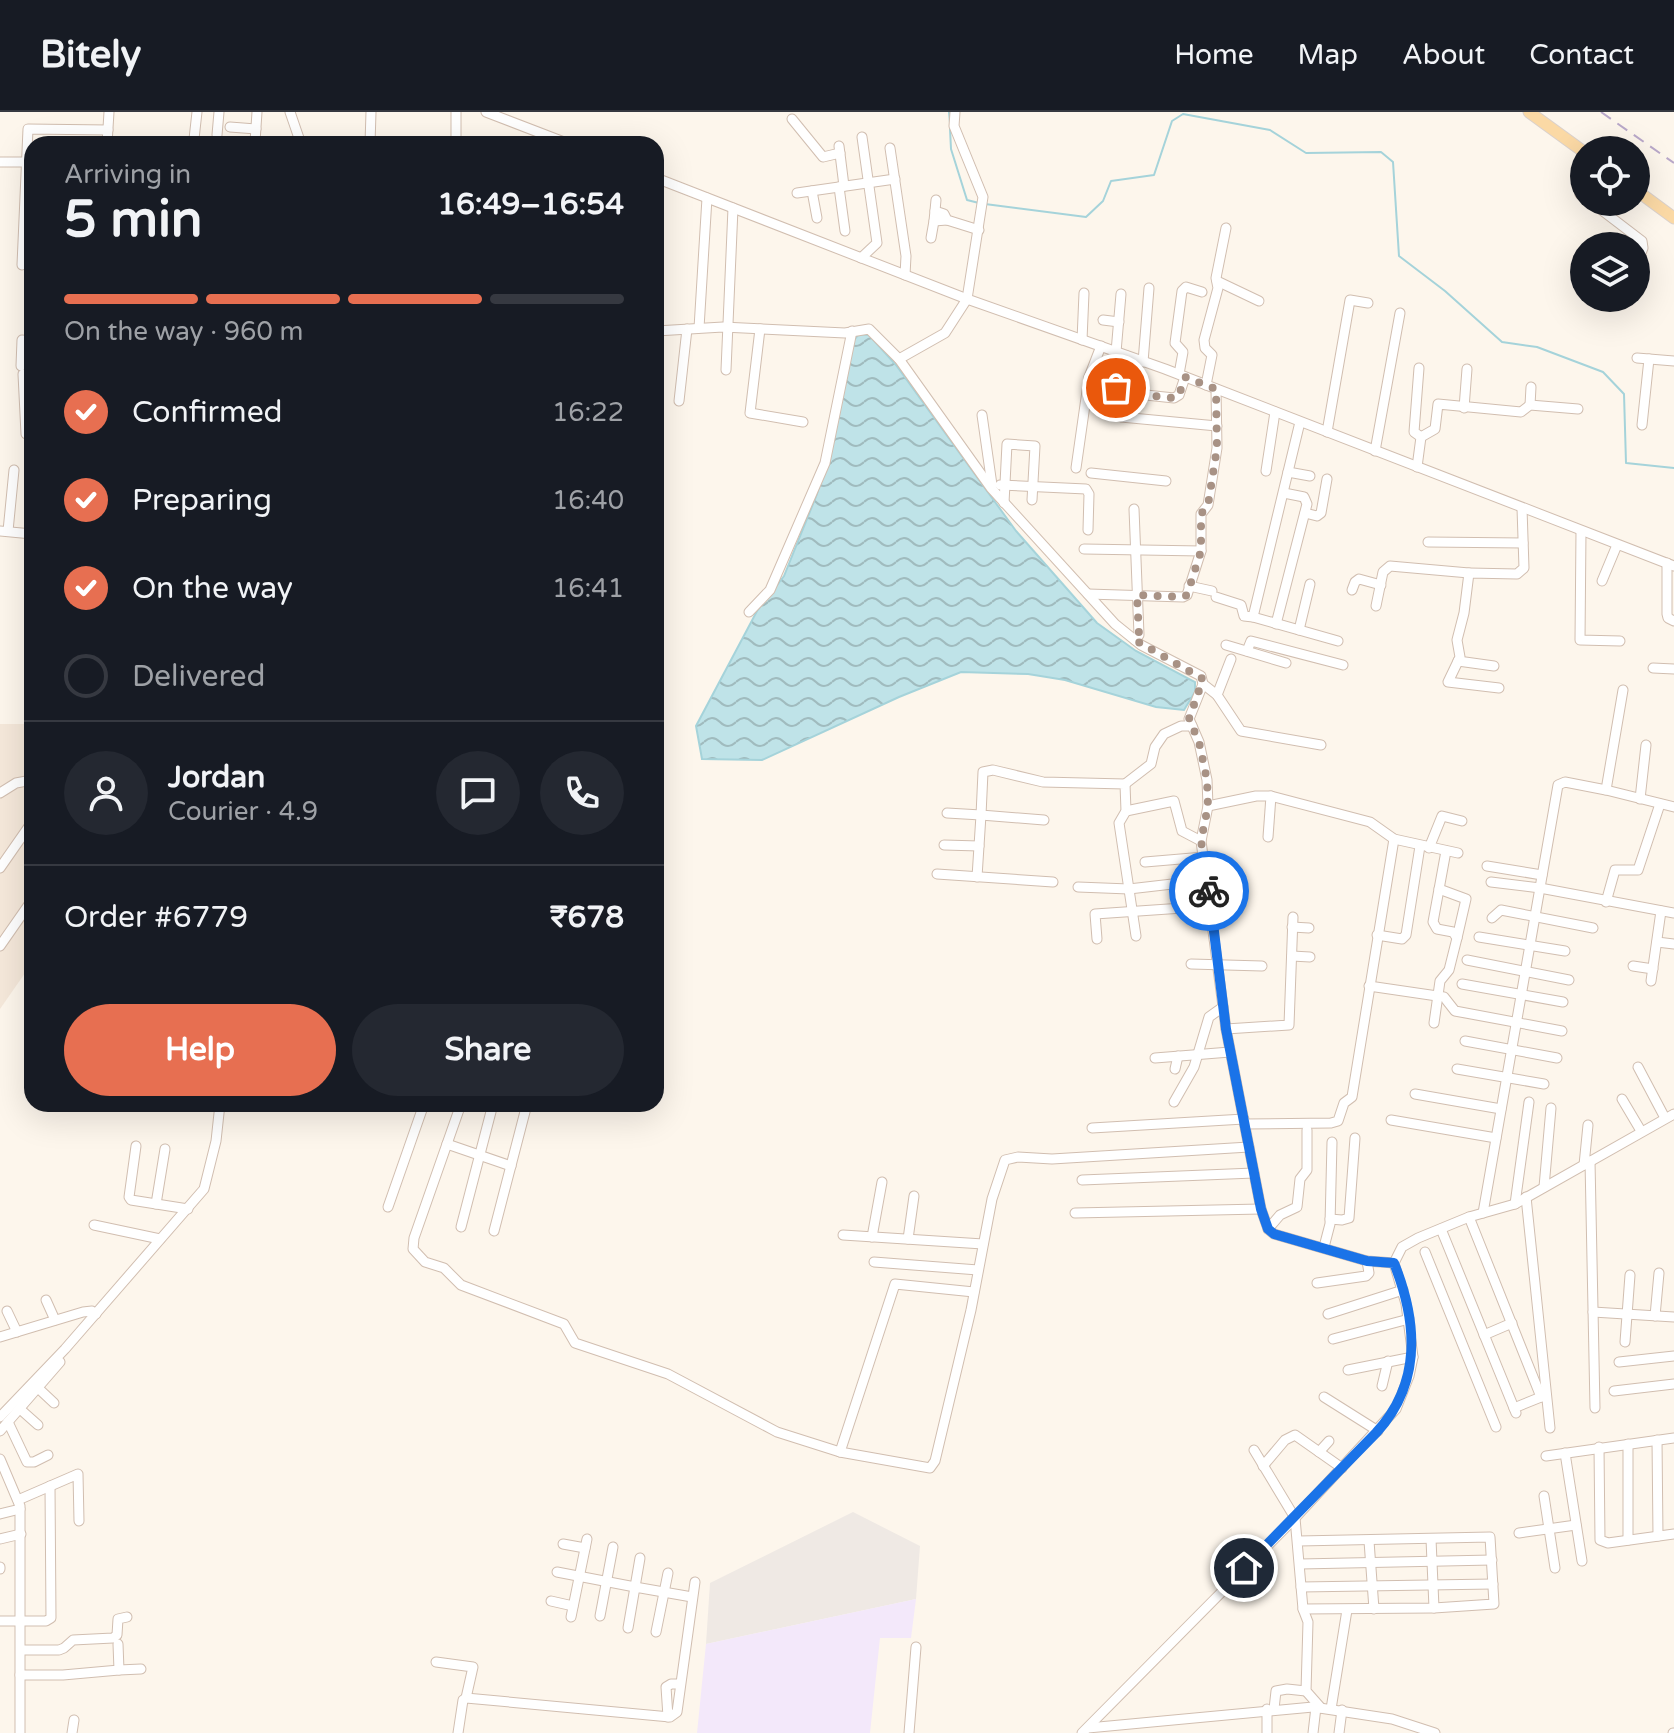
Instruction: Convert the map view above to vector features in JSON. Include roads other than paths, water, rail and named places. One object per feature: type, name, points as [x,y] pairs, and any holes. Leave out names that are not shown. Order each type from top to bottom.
[{"type":"main road","points":[[1529,112],[1570,142]]},
{"type":"main road","points":[[1650,200],[1674,218]]},
{"type":"street","points":[[108,136],[109,112]]},
{"type":"street","points":[[194,136],[197,112]]},
{"type":"street","points":[[217,135],[219,112]]},
{"type":"street","points":[[255,136],[257,112]]},
{"type":"street","points":[[290,112],[298,136]]},
{"type":"street","points":[[370,136],[371,112]]},
{"type":"street","points":[[456,112],[456,136]]},
{"type":"street","points":[[486,112],[548,136]]},
{"type":"street","points":[[899,359],[945,333],[967,299],[983,204],[954,126],[955,112]]},
{"type":"street","points":[[792,119],[823,157],[839,150],[845,231]]},
{"type":"street","points":[[230,127],[256,129]]},
{"type":"street","points":[[28,136],[28,129],[108,130]]},
{"type":"street","points":[[861,258],[877,243],[862,137]]},
{"type":"street","points":[[890,148],[906,256],[905,275]]},
{"type":"street","points":[[0,162],[24,162]]},
{"type":"street","points":[[797,193],[895,179]]},
{"type":"street","points":[[664,181],[967,299],[1211,387],[1670,565],[1667,614],[1674,621]]},
{"type":"street","points":[[812,191],[817,218]]},
{"type":"street","points":[[699,328],[707,198]]},
{"type":"street","points":[[931,238],[936,200]]},
{"type":"street","points":[[726,370],[733,208]]},
{"type":"street","points":[[935,216],[944,214],[947,220],[979,230]]},
{"type":"street","points":[[1609,216],[1630,232]]},
{"type":"street","points":[[1088,594],[1183,597],[1189,586],[1201,551],[1201,514],[1208,505],[1217,448],[1211,387],[1212,355],[1205,348],[1204,340],[1218,288],[1226,228]]},
{"type":"street","points":[[22,265],[24,239]]},
{"type":"street","points":[[1217,281],[1259,301]]},
{"type":"street","points":[[1121,294],[1119,322],[1122,354],[1116,388],[1118,392],[1174,398],[1179,395],[1182,376],[1183,352],[1175,343],[1182,291],[1186,287],[1202,292]]},
{"type":"street","points":[[1143,362],[1149,288]]},
{"type":"street","points":[[1082,340],[1084,293]]},
{"type":"street","points":[[1327,432],[1350,300],[1368,303]]},
{"type":"street","points":[[1375,451],[1400,313]]},
{"type":"street","points":[[1103,320],[1119,322]]},
{"type":"street","points":[[664,330],[727,327],[869,329],[899,359],[1004,503],[1115,624],[1135,640],[1201,676],[1203,684],[1189,716],[1199,742],[1207,780],[1208,806],[1201,841],[1226,1029],[1261,1209],[1268,1229],[1274,1234],[1367,1261],[1394,1263]]},
{"type":"street","points":[[679,401],[687,329]]},
{"type":"street","points":[[760,329],[750,413],[803,422]]},
{"type":"street","points":[[749,612],[770,590],[825,463],[852,331]]},
{"type":"street","points":[[24,340],[24,395]]},
{"type":"street","points":[[1076,468],[1089,377],[1101,346]]},
{"type":"street","points":[[1637,358],[1674,361]]},
{"type":"street","points":[[1642,425],[1649,359]]},
{"type":"street","points":[[1419,368],[1414,432],[1421,437]]},
{"type":"street","points":[[1464,408],[1467,369]]},
{"type":"street","points":[[1530,405],[1531,387]]},
{"type":"street","points":[[1421,437],[1435,429],[1438,404],[1521,412],[1530,405],[1578,409]]},
{"type":"street","points":[[1266,471],[1275,412]]},
{"type":"street","points":[[982,415],[990,485]]},
{"type":"street","points":[[1121,417],[1217,426]]},
{"type":"street","points":[[1253,617],[1300,422]]},
{"type":"street","points":[[1417,467],[1421,437]]},
{"type":"street","points":[[1004,503],[1006,446],[1009,444],[1035,446],[1032,500]]},
{"type":"street","points":[[1088,530],[1091,468],[1166,481]]},
{"type":"street","points":[[14,470],[4,531],[24,533]]},
{"type":"street","points":[[1288,472],[1310,476]]},
{"type":"street","points":[[1305,513],[1317,516],[1321,513],[1327,479]]},
{"type":"street","points":[[990,485],[1088,491]]},
{"type":"street","points":[[1264,643],[1273,623],[1307,504],[1304,497],[1284,493]]},
{"type":"street","points":[[1376,606],[1383,572],[1390,566],[1469,573],[1522,572],[1522,508]]},
{"type":"street","points":[[1134,509],[1139,635],[1135,640]]},
{"type":"street","points":[[1581,531],[1580,640],[1620,641]]},
{"type":"street","points":[[1428,542],[1523,543]]},
{"type":"street","points":[[1602,581],[1617,545]]},
{"type":"street","points":[[1084,549],[1201,551]]},
{"type":"street","points":[[1469,573],[1457,645],[1459,659],[1448,682],[1499,688]]},
{"type":"street","points":[[1352,590],[1359,579],[1381,585]]},
{"type":"street","points":[[1299,630],[1310,584]]},
{"type":"street","points":[[1189,586],[1241,605],[1244,616],[1338,641]]},
{"type":"street","points":[[1247,651],[1251,641],[1343,665]]},
{"type":"street","points":[[1226,645],[1286,663]]},
{"type":"street","points":[[1217,695],[1231,659]]},
{"type":"street","points":[[1459,659],[1494,666]]},
{"type":"street","points":[[1653,668],[1674,669]]},
{"type":"street","points":[[1203,684],[1217,695],[1241,731],[1321,745]]},
{"type":"street","points":[[1606,790],[1623,690]]},
{"type":"street","points":[[977,877],[982,776],[987,769],[1043,782],[1125,784],[1151,764],[1155,747],[1164,734],[1181,726],[1192,726]]},
{"type":"street","points":[[1640,799],[1646,745]]},
{"type":"street","points":[[0,793],[24,782]]},
{"type":"street","points":[[1483,1213],[1558,785],[1565,782],[1674,807]]},
{"type":"street","points":[[1125,784],[1126,811],[1119,825],[1136,936]]},
{"type":"street","points":[[1208,806],[1271,796],[1370,822],[1394,839],[1458,853]]},
{"type":"street","points":[[1268,837],[1271,796]]},
{"type":"street","points":[[1126,811],[1174,801],[1182,831],[1201,841]]},
{"type":"street","points":[[1606,902],[1615,870],[1638,870],[1660,804]]},
{"type":"street","points":[[947,813],[1044,820]]},
{"type":"street","points":[[1377,935],[1402,939],[1406,935],[1424,847],[1442,816],[1462,821]]},
{"type":"street","points":[[0,868],[24,834]]},
{"type":"street","points":[[1092,1128],[1338,1121],[1344,1103],[1352,1097],[1394,839]]},
{"type":"street","points":[[944,845],[979,846]]},
{"type":"street","points":[[1446,851],[1434,927],[1453,932],[1457,938]]},
{"type":"street","points":[[1145,862],[1204,857]]},
{"type":"street","points":[[1487,866],[1542,875]]},
{"type":"street","points":[[937,874],[1053,882]]},
{"type":"street","points":[[1078,887],[1129,889],[1207,880]]},
{"type":"street","points":[[1491,882],[1674,913]]},
{"type":"street","points":[[1434,1023],[1440,981],[1449,970],[1466,899],[1439,889]]},
{"type":"street","points":[[1097,939],[1095,915],[1212,906]]},
{"type":"street","points":[[0,946],[4,932],[24,909]]},
{"type":"street","points":[[1492,918],[1501,910],[1593,928]]},
{"type":"street","points":[[1651,981],[1661,911]]},
{"type":"street","points":[[1226,1029],[1289,1025],[1292,922],[1309,928]]},
{"type":"street","points":[[1479,937],[1565,951]]},
{"type":"street","points":[[1657,942],[1674,944]]},
{"type":"street","points":[[1292,956],[1310,957]]},
{"type":"street","points":[[1467,960],[1569,980]]},
{"type":"street","points":[[1191,964],[1262,966]]},
{"type":"street","points":[[1633,966],[1653,969]]},
{"type":"street","points":[[1462,984],[1563,1002]]},
{"type":"street","points":[[1369,986],[1437,996],[1447,999],[1455,1011],[1562,1031]]},
{"type":"street","points":[[1174,1102],[1194,1067],[1209,1017],[1223,1007]]},
{"type":"street","points":[[1465,1041],[1557,1058]]},
{"type":"street","points":[[1155,1058],[1230,1052]]},
{"type":"street","points":[[1175,1069],[1178,1056]]},
{"type":"street","points":[[1085,1731],[1295,1518],[1396,1409],[1413,1357],[1409,1319],[1394,1263],[1402,1247],[1469,1217],[1515,1204],[1669,1116],[1638,1067]]},
{"type":"street","points":[[1457,1069],[1544,1084]]},
{"type":"street","points":[[1415,1094],[1501,1109]]},
{"type":"street","points":[[1622,1099],[1641,1131]]},
{"type":"street","points":[[1515,1204],[1529,1102]]},
{"type":"street","points":[[1544,1187],[1551,1108]]},
{"type":"street","points":[[0,1431],[4,1419],[204,1189],[216,1141],[219,1112]]},
{"type":"street","points":[[388,1207],[421,1112]]},
{"type":"street","points":[[458,1112],[414,1238],[413,1249],[420,1259],[444,1268],[461,1285],[564,1324],[575,1343],[668,1374],[777,1432],[840,1452],[930,1468],[933,1466],[974,1292],[992,1199],[1005,1160],[1249,1147]]},
{"type":"street","points":[[461,1227],[491,1112]]},
{"type":"street","points":[[494,1231],[525,1112]]},
{"type":"street","points":[[1391,1120],[1496,1138]]},
{"type":"street","points":[[1588,1125],[1595,1408]]},
{"type":"street","points":[[1268,1229],[1280,1215],[1297,1207],[1300,1179],[1307,1170],[1307,1130]]},
{"type":"street","points":[[1330,1219],[1349,1218],[1355,1138]]},
{"type":"street","points":[[1324,1247],[1330,1219],[1332,1142]]},
{"type":"street","points":[[447,1144],[511,1166]]},
{"type":"street","points":[[136,1146],[131,1200],[188,1209]]},
{"type":"street","points":[[156,1204],[165,1149]]},
{"type":"street","points":[[1082,1180],[1254,1173]]},
{"type":"street","points":[[872,1237],[882,1182]]},
{"type":"street","points":[[908,1239],[914,1196]]},
{"type":"street","points":[[1526,1197],[1544,1396],[1550,1428]]},
{"type":"street","points":[[1075,1213],[1261,1209]]},
{"type":"street","points":[[1469,1217],[1544,1396]]},
{"type":"street","points":[[94,1225],[160,1239]]},
{"type":"street","points":[[1441,1229],[1515,1410],[1544,1396]]},
{"type":"street","points":[[843,1235],[983,1244]]},
{"type":"street","points":[[1419,1238],[1496,1427]]},
{"type":"street","points":[[1317,1283],[1366,1276],[1369,1273],[1367,1261]]},
{"type":"street","points":[[874,1262],[978,1270]]},
{"type":"street","points":[[1655,1316],[1659,1273]]},
{"type":"street","points":[[1625,1342],[1630,1275]]},
{"type":"street","points":[[840,1452],[895,1284],[974,1292]]},
{"type":"street","points":[[1328,1314],[1403,1290]]},
{"type":"street","points":[[46,1300],[55,1320]]},
{"type":"street","points":[[7,1311],[17,1332]]},
{"type":"street","points":[[0,1337],[83,1312],[96,1314]]},
{"type":"street","points":[[1593,1312],[1674,1317]]},
{"type":"street","points":[[1333,1339],[1409,1319]]},
{"type":"street","points":[[1484,1335],[1512,1323]]},
{"type":"street","points":[[1619,1362],[1674,1356]]},
{"type":"street","points":[[1348,1370],[1413,1357]]},
{"type":"street","points":[[1382,1386],[1388,1361]]},
{"type":"street","points":[[4,1419],[20,1409],[60,1362]]},
{"type":"street","points":[[1614,1391],[1674,1384]]},
{"type":"street","points":[[38,1388],[54,1403]]},
{"type":"street","points":[[1324,1397],[1378,1431]]},
{"type":"street","points":[[20,1409],[38,1425]]},
{"type":"street","points":[[4,1419],[27,1462],[48,1455]]},
{"type":"street","points":[[1263,1466],[1291,1435],[1295,1435],[1342,1468]]},
{"type":"street","points":[[1546,1456],[1674,1438]]},
{"type":"street","points":[[1657,1440],[1658,1536]]},
{"type":"street","points":[[1319,1452],[1329,1441]]},
{"type":"street","points":[[1628,1444],[1628,1540]]},
{"type":"street","points":[[1599,1447],[1600,1540],[1603,1543],[1674,1534]]},
{"type":"street","points":[[1254,1450],[1295,1518],[1303,1609],[1308,1622],[1306,1691]]},
{"type":"street","points":[[1565,1453],[1582,1561]]},
{"type":"street","points":[[0,1459],[19,1505],[20,1733]]},
{"type":"street","points":[[0,1514],[78,1474],[79,1521]]},
{"type":"street","points":[[0,1621],[46,1621],[51,1618],[50,1486]]},
{"type":"street","points":[[1544,1496],[1555,1568]]},
{"type":"street","points":[[1519,1533],[1576,1525]]},
{"type":"street","points":[[0,1539],[21,1534]]},
{"type":"street","points":[[1299,1541],[1490,1537],[1495,1602],[1491,1606],[1303,1609]]},
{"type":"street","points":[[1431,1539],[1434,1608]]},
{"type":"street","points":[[1369,1541],[1374,1609]]},
{"type":"street","points":[[551,1601],[572,1612],[586,1543],[563,1544]]},
{"type":"street","points":[[600,1616],[613,1547]]},
{"type":"street","points":[[628,1628],[640,1558]]},
{"type":"street","points":[[1300,1564],[1492,1560]]},
{"type":"street","points":[[557,1572],[692,1597]]},
{"type":"street","points":[[656,1632],[668,1573]]},
{"type":"street","points":[[466,1698],[668,1717],[677,1712],[695,1582]]},
{"type":"street","points":[[1301,1587],[1493,1584]]},
{"type":"street","points":[[1313,1733],[1328,1708],[1347,1610]]},
{"type":"street","points":[[21,1650],[59,1650],[73,1640],[113,1638],[117,1635],[118,1619],[127,1617]]},
{"type":"street","points":[[118,1644],[119,1670]]},
{"type":"street","points":[[909,1733],[916,1647]]},
{"type":"street","points":[[436,1662],[473,1667],[463,1700],[458,1733]]},
{"type":"street","points":[[20,1675],[141,1669]]},
{"type":"street","points":[[1267,1733],[1276,1691],[1287,1689],[1306,1691],[1328,1708],[1339,1733]]},
{"type":"street","points":[[1085,1731],[1271,1709],[1328,1708],[1392,1719],[1435,1733]]},
{"type":"street","points":[[72,1733],[74,1720]]},
{"type":"water","points":[[859,334],[869,335],[896,365],[1016,531],[1097,623],[1136,651],[1195,682],[1195,692],[1184,710],[1156,707],[1065,680],[1028,674],[961,672],[762,760],[702,759],[696,726],[757,611],[784,576],[817,494],[834,435],[853,341]]},
{"type":"waterway","points":[[949,112],[950,123]]},
{"type":"waterway","points":[[985,204],[1086,217],[1103,201],[1111,181],[1154,175],[1172,121],[1183,114],[1270,130],[1306,153],[1381,152],[1393,162],[1399,256],[1445,291],[1502,342],[1537,347],[1603,372],[1624,394],[1626,463],[1674,468]]},
{"type":"waterway","points":[[950,129],[951,149],[967,200],[979,203]]},
{"type":"railway","points":[[1601,112],[1674,163]]}]
